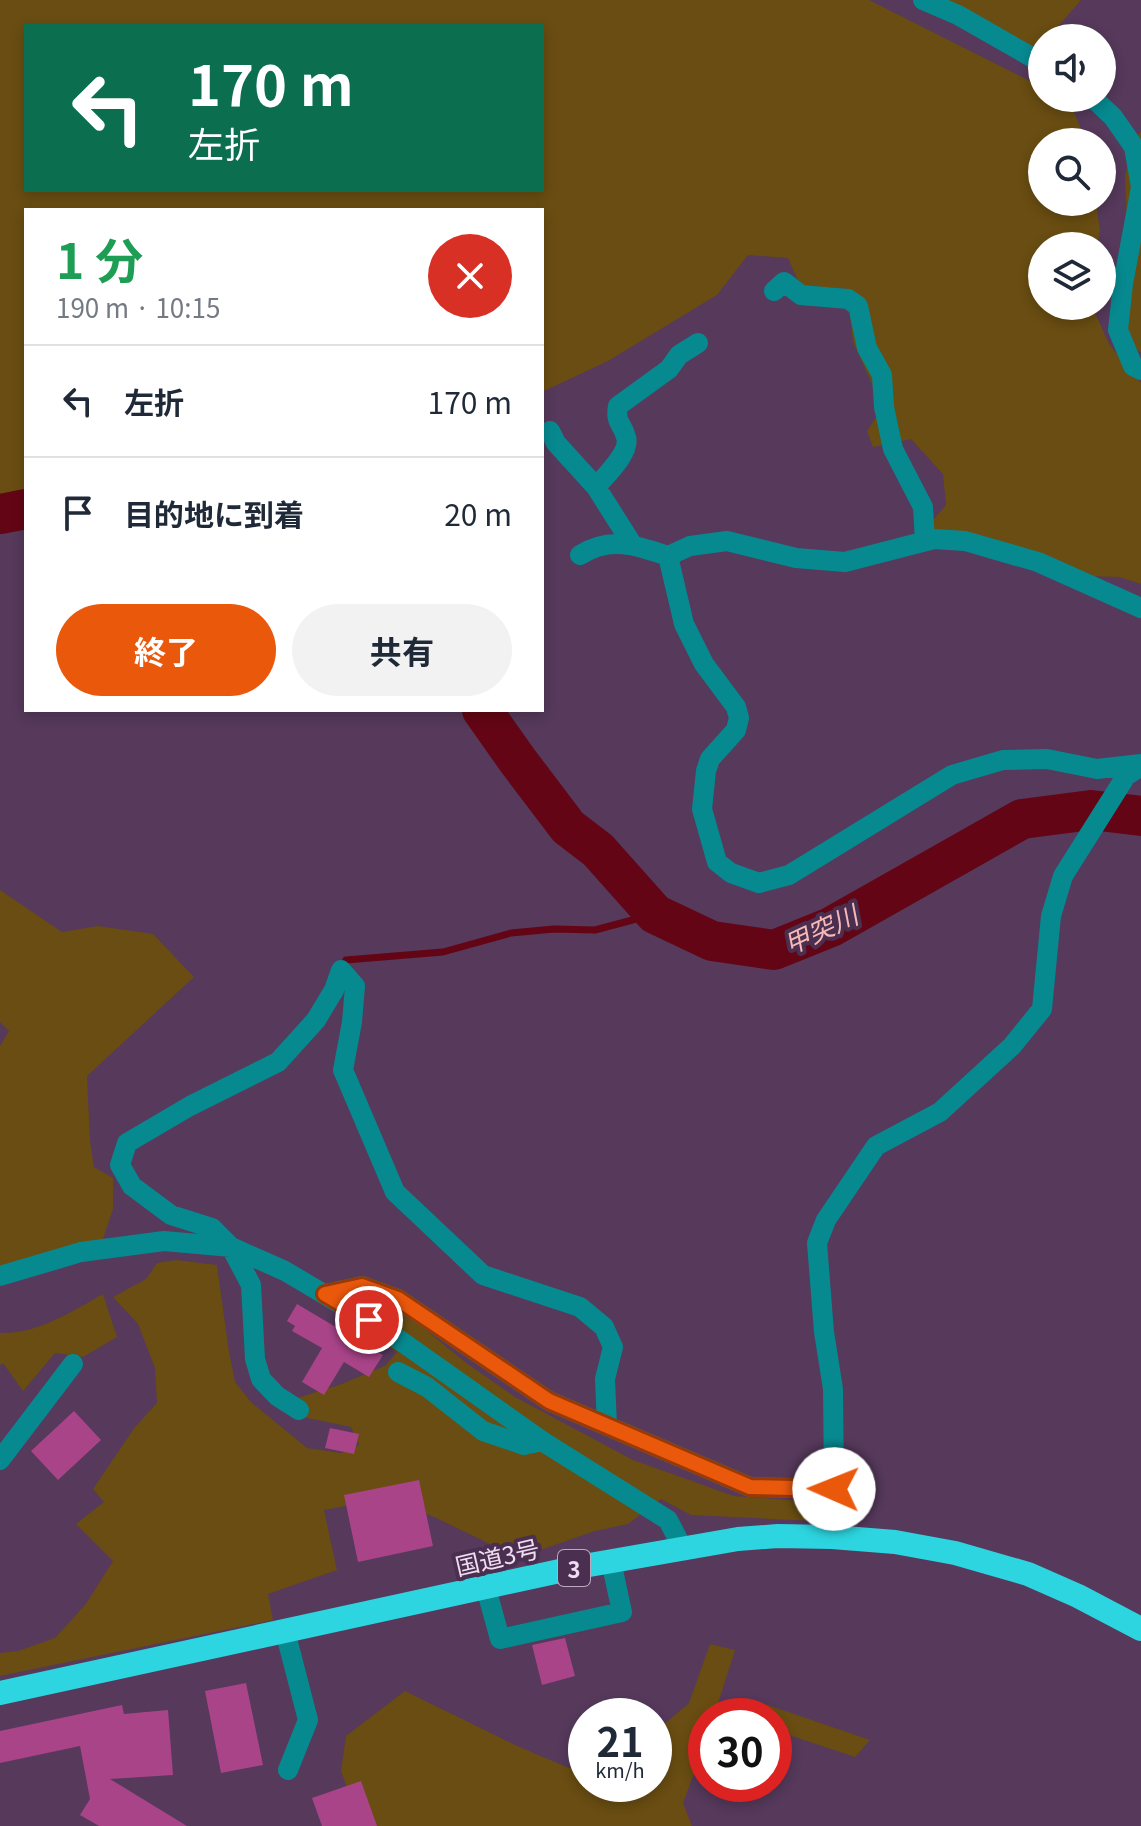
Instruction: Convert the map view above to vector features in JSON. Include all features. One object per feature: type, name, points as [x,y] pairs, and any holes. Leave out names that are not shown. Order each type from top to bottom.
[{"type":"highway","name":"国道3号","points":[[0,1693],[611,1561],[738,1539],[778,1536],[895,1542],[1014,1568],[1078,1596],[1141,1629]]},
{"type":"street","points":[[923,0],[958,15],[1028,55]]},
{"type":"street","points":[[1108,112],[1134,147],[1141,187],[1118,330],[1133,366],[1141,370]]},
{"type":"street","points":[[774,291],[784,282],[801,295],[848,299],[858,306],[867,348],[882,375],[884,407],[893,449],[923,507],[925,541]]},
{"type":"street","points":[[596,487],[626,450],[627,439],[616,418],[618,406],[669,369],[679,355],[698,343]]},
{"type":"street","points":[[550,431],[556,443],[596,487],[632,544]]},
{"type":"street","points":[[580,555],[591,548],[632,544],[668,556],[690,546],[727,541],[796,558],[845,562],[934,539],[965,541],[1038,562],[1141,608]]},
{"type":"street","points":[[668,556],[684,624],[704,664],[736,707],[739,718],[736,730],[710,759],[702,809],[717,862],[731,873],[759,883],[789,875],[952,775],[1003,760],[1047,759],[1097,769],[1136,769]]},
{"type":"street","points":[[325,1294],[362,1286],[398,1299],[549,1401],[750,1487],[834,1489],[833,1389],[824,1332],[817,1243],[826,1220],[876,1146],[940,1112],[1012,1046],[1042,1009],[1051,916],[1063,876],[1136,769]]},
{"type":"street","points":[[299,1410],[277,1396],[261,1379],[255,1359],[251,1285],[231,1247],[212,1228],[171,1215],[132,1186],[120,1165],[127,1143],[190,1106],[278,1062],[316,1020],[334,990],[341,970],[355,986],[343,1070],[395,1192],[483,1275],[580,1307],[604,1327],[613,1347],[605,1379],[607,1426]]},
{"type":"street","points":[[0,1276],[81,1252],[164,1241],[231,1247],[285,1271],[391,1334],[542,1441],[668,1520],[683,1549]]},
{"type":"street","points":[[0,1460],[73,1364]]},
{"type":"street","points":[[398,1372],[427,1387],[483,1431],[524,1445],[542,1441]]},
{"type":"street","points":[[486,1588],[500,1639],[516,1636],[622,1612],[611,1561]]},
{"type":"street","points":[[285,1631],[308,1720],[288,1770]]},
{"type":"shaded area","points":[[0,0],[869,0],[1028,80],[1028,112],[1073,112],[1076,116],[1081,128],[1028,128],[1028,216],[1098,216],[1100,232],[1028,232],[1028,320],[1098,320],[1109,344],[1141,383],[1141,584],[1119,577],[1047,575],[922,533],[946,505],[943,474],[911,439],[873,447],[867,431],[879,413],[873,386],[853,342],[847,289],[800,285],[788,258],[748,255],[717,295],[608,361],[544,391],[544,208],[24,208],[24,498],[0,506]]},
{"type":"shaded area","points":[[936,0],[1081,0],[1060,24],[1028,24],[1028,56]]},
{"type":"shaded area","points":[[1141,132],[1141,353],[1134,347],[1124,322],[1129,270],[1125,177],[1133,139]]},
{"type":"shaded area","points":[[0,890],[62,932],[98,926],[153,934],[194,977],[87,1076],[94,1167],[113,1178],[113,1209],[102,1242],[0,1266],[0,1046],[9,1031],[0,1022]]},
{"type":"shaded area","points":[[176,1260],[217,1265],[235,1382],[251,1402],[307,1448],[341,1453],[359,1445],[351,1427],[298,1416],[294,1399],[385,1366],[397,1352],[332,1310],[332,1285],[370,1295],[421,1326],[515,1397],[633,1460],[734,1496],[841,1504],[855,1523],[691,1515],[661,1499],[628,1524],[595,1531],[523,1556],[388,1498],[324,1510],[337,1570],[268,1594],[273,1620],[0,1676],[0,1653],[18,1651],[55,1638],[86,1604],[113,1561],[76,1524],[104,1502],[93,1489],[135,1427],[157,1403],[155,1368],[138,1324],[113,1297],[146,1279],[157,1263]]},
{"type":"shaded area","points":[[103,1294],[117,1337],[83,1357],[55,1353],[23,1391],[3,1363],[0,1365],[0,1333],[41,1326]]},
{"type":"shaded area","points":[[710,1644],[735,1650],[720,1698],[691,1698]]},
{"type":"shaded area","points":[[405,1691],[568,1768],[568,1802],[672,1802],[672,1718],[688,1704],[688,1790],[683,1803],[692,1826],[361,1826],[341,1771],[346,1736]]},
{"type":"shaded area","points":[[792,1713],[870,1740],[855,1757],[792,1736]]},
{"type":"building","points":[[297,1304],[383,1355],[369,1377],[344,1362],[324,1395],[302,1382],[322,1348],[292,1331],[295,1326],[287,1321]]},
{"type":"building","points":[[74,1411],[101,1440],[58,1480],[31,1451]]},
{"type":"building","points":[[330,1428],[359,1434],[354,1454],[325,1448]]},
{"type":"building","points":[[419,1480],[433,1546],[358,1562],[344,1495]]},
{"type":"building","points":[[565,1638],[575,1676],[542,1685],[532,1645]]},
{"type":"building","points":[[246,1683],[263,1765],[221,1773],[205,1691]]},
{"type":"building","points":[[122,1705],[124,1714],[168,1710],[173,1775],[110,1779],[187,1826],[99,1826],[80,1815],[90,1799],[80,1746],[0,1763],[0,1731]]},
{"type":"building","points":[[361,1781],[377,1826],[322,1826],[312,1798]]},
{"type":"waterway","name":"甲突川","points":[[0,514],[24,509]]},
{"type":"waterway","name":"甲突川","points":[[483,712],[568,827],[598,850],[655,914],[712,941],[774,950],[831,927],[1022,819],[1091,810],[1141,816]]},
{"type":"waterway","points":[[346,960],[443,952],[511,933],[554,929],[595,930],[655,914]]},
{"type":"route","points":[[369,1320],[325,1294],[362,1286],[398,1299],[549,1401],[750,1487],[834,1489]]}]
